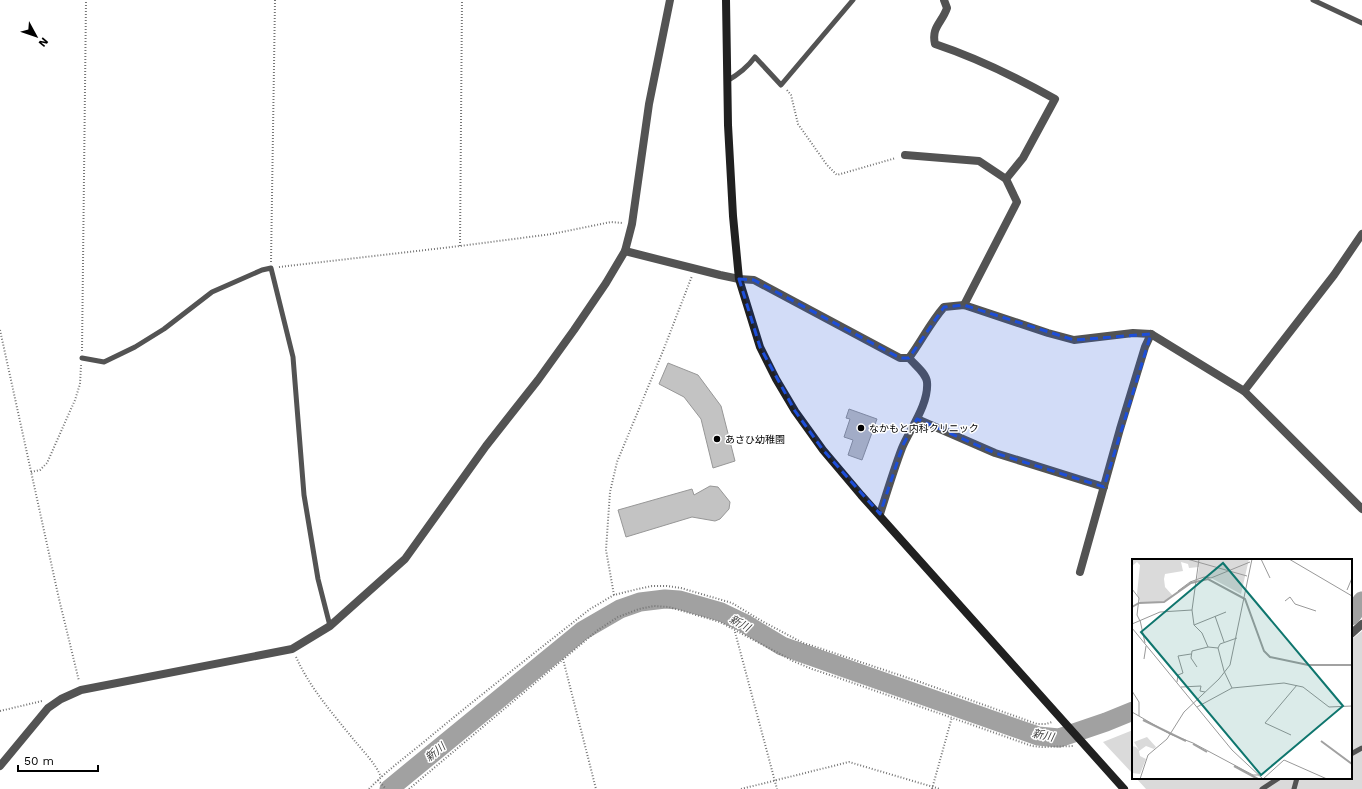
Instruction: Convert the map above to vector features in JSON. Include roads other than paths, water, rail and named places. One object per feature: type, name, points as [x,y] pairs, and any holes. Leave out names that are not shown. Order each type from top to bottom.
[{"type":"street","points":[[0,766],[48,708],[61,699],[81,690],[292,649],[330,626],[405,559],[486,446],[538,380],[574,330],[606,283],[625,251],[632,224],[649,104],[670,0]]},
{"type":"street","points":[[726,0],[727,81],[733,216],[739,279],[760,347],[776,379],[795,411],[823,450],[1124,789]]},
{"type":"street","points":[[944,0],[947,8],[933,36],[935,44],[960,52],[1016,78],[1055,99],[1023,158],[1006,179]]},
{"type":"street","points":[[905,155],[979,161],[1006,179],[1017,202],[964,305]]},
{"type":"street","points":[[1244,391],[1334,275],[1362,234]]},
{"type":"street","points":[[625,251],[739,279],[754,280],[900,358],[909,358],[923,373],[927,380],[927,390],[917,419],[903,445],[893,471],[880,514]]},
{"type":"street","points":[[909,358],[934,318],[944,307],[964,305],[1048,334],[1074,340],[1133,333],[1151,334],[1244,391],[1362,509]]},
{"type":"street","points":[[1080,572],[1145,347],[1151,334]]},
{"type":"street","points":[[917,419],[995,453],[1104,488]]},
{"type":"street","points":[[1352,633],[1362,624]]},
{"type":"lane","points":[[727,81],[740,74],[748,67],[754,57],[781,85],[853,0]]},
{"type":"lane","points":[[1313,0],[1362,23]]},
{"type":"lane","points":[[82,358],[104,362],[135,347],[164,329],[212,292],[262,270],[271,268],[293,357],[304,495],[318,580],[330,626]]},
{"type":"lane","points":[[1352,753],[1362,748]]},
{"type":"lane","points":[[1262,789],[1277,779]]},
{"type":"lane","points":[[1294,789],[1297,779]]},
{"type":"waterway","name":"新川","points":[[389,789],[582,631],[620,609],[640,602],[665,599],[679,600],[721,612],[744,623],[782,646],[1038,736],[1059,738],[1132,711]]},
{"type":"waterway","name":"新川","points":[[1352,615],[1362,601]]},
{"type":"place","name":"なかもと内科クリニック","points":[[861,428]]},
{"type":"place","name":"あさひ幼稚園","points":[[717,439]]}]
